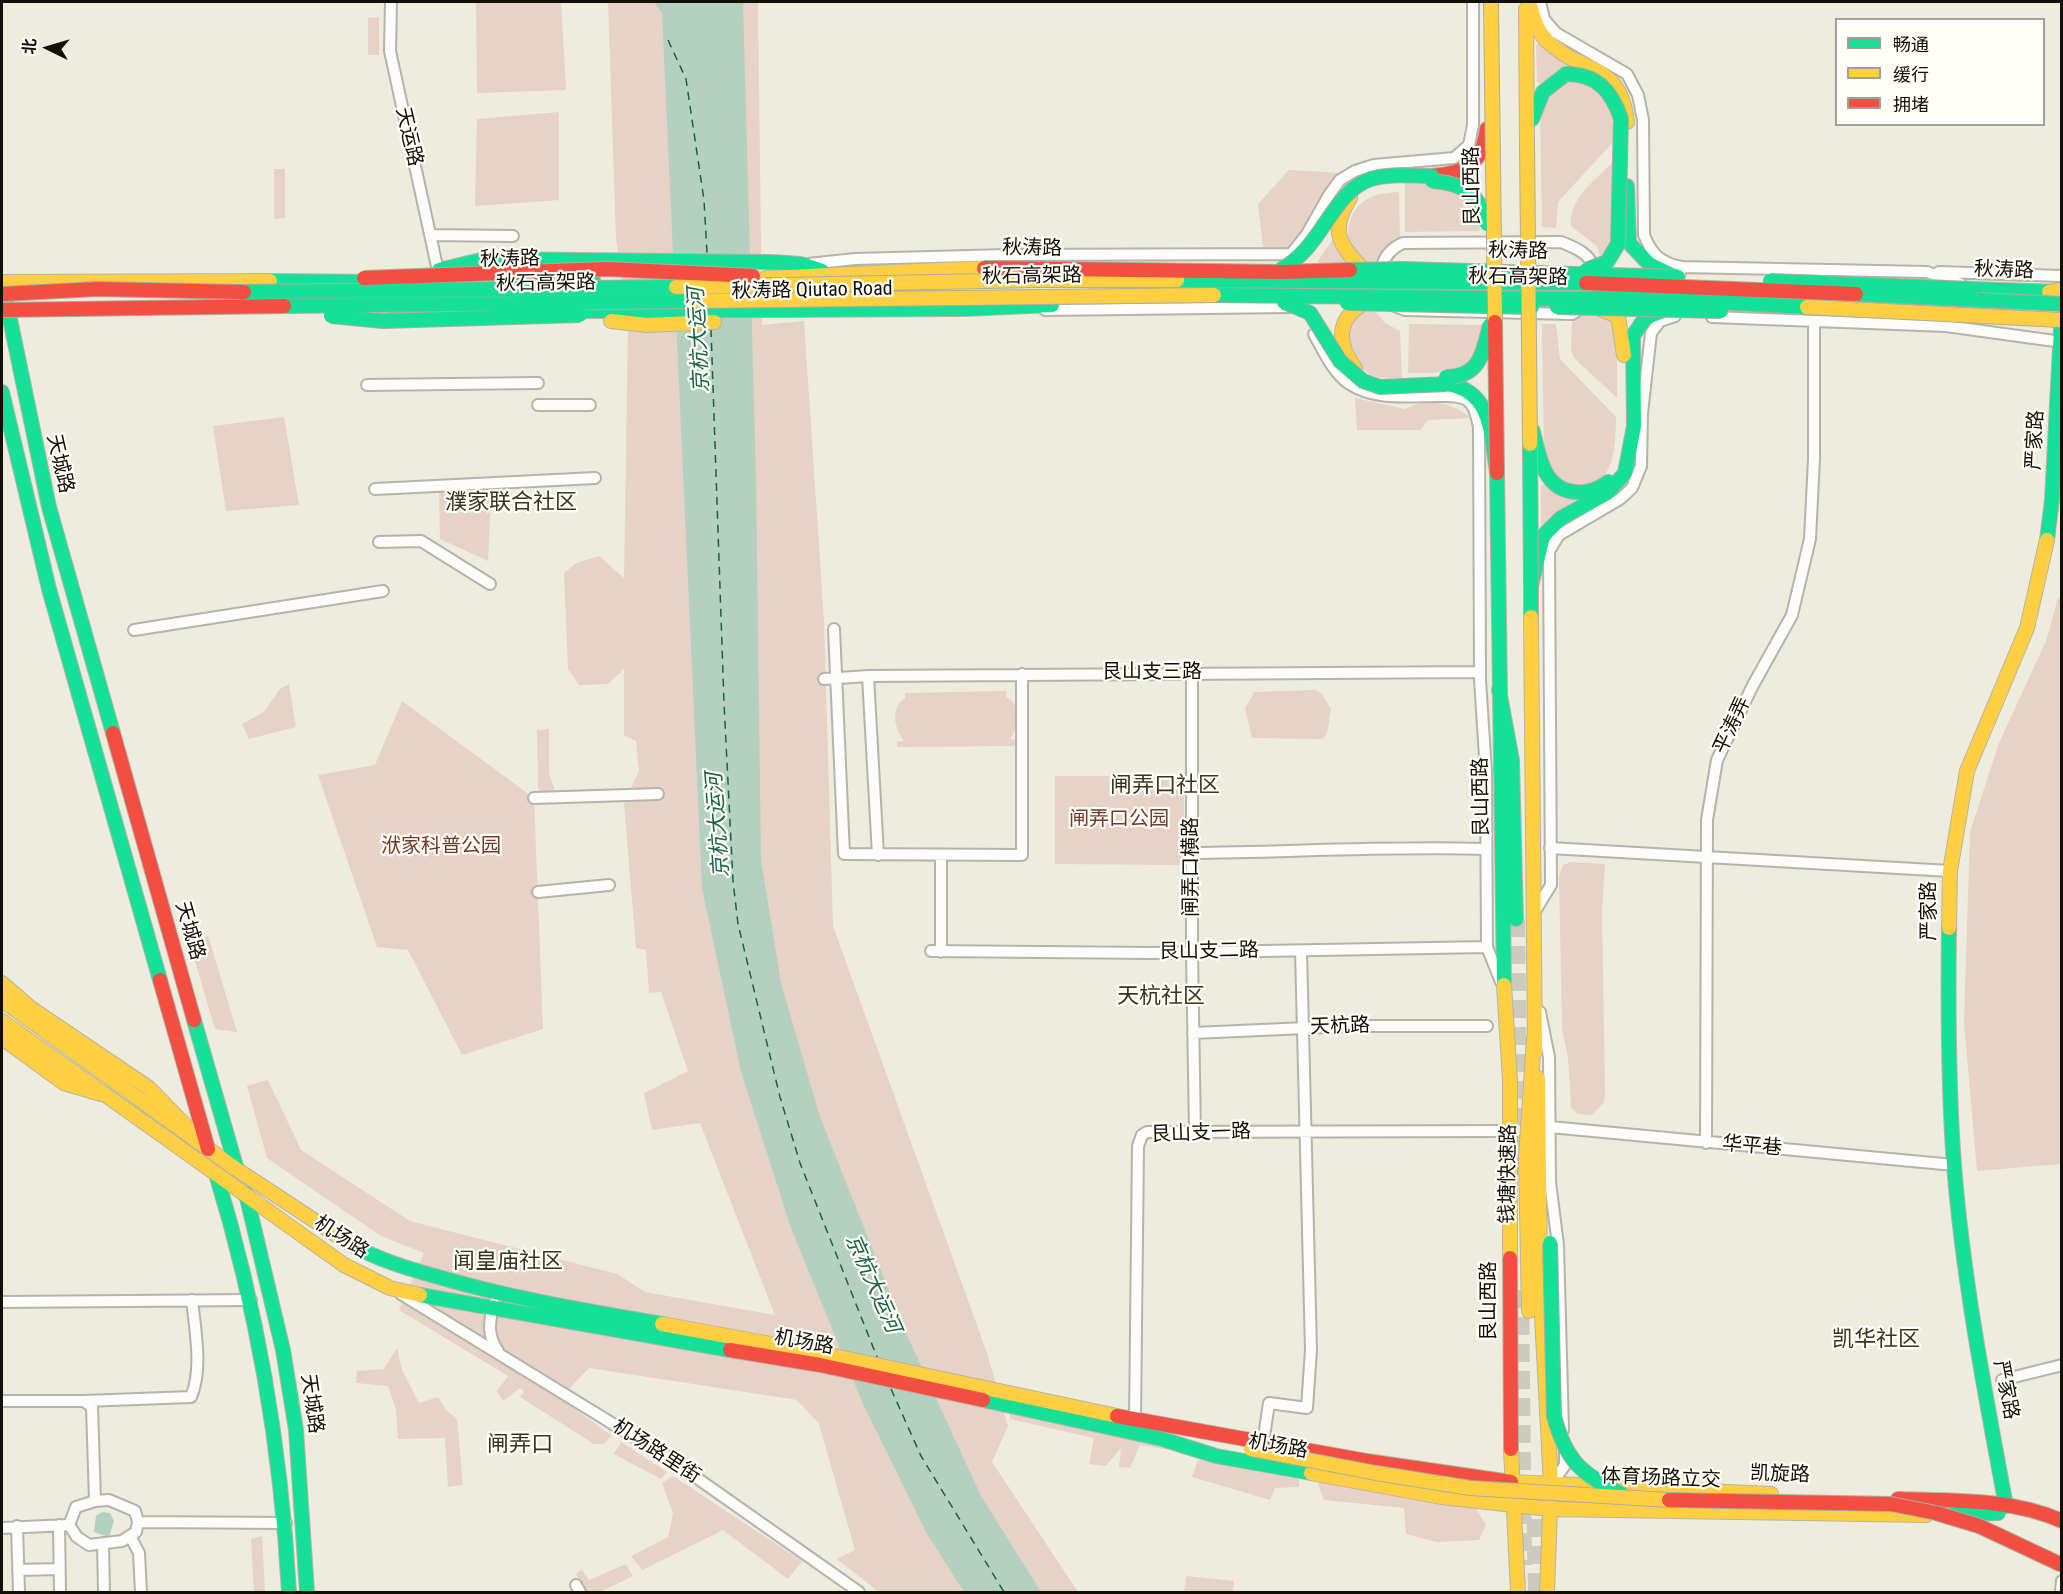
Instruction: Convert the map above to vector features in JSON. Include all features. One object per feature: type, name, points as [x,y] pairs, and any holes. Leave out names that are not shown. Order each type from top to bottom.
[{"type":"main road","name":"艮山西路","points":[[1491,2],[1504,991],[1510,1080],[1510,1482],[1518,1593]]},
{"type":"main road","points":[[1528,2],[1527,143],[1534,1038],[1539,1083],[1540,1279],[1551,1485],[1547,1593]]},
{"type":"main road","points":[[1528,2],[1538,28],[1546,40],[1594,66],[1615,85],[1627,116],[1629,243],[1650,264],[1678,278]]},
{"type":"main road","points":[[1276,272],[1296,265],[1317,237],[1334,206],[1364,182],[1379,177],[1453,174],[1479,159],[1486,147],[1491,66]]},
{"type":"main road","points":[[1527,143],[1537,99],[1548,85],[1566,74],[1578,73],[1599,81],[1616,103],[1621,119],[1618,244],[1607,261],[1579,272]]},
{"type":"main road","points":[[1363,269],[1340,243],[1338,219],[1350,198],[1378,183],[1445,181],[1470,189],[1483,205],[1494,255]]},
{"type":"main road","points":[[418,282],[447,266],[485,259],[787,263],[798,270]]},
{"type":"main road","name":"秋涛路","points":[[2,284],[418,282],[518,278],[628,281],[772,278],[798,270],[834,275],[984,268],[1276,272],[1363,269],[1579,272],[1678,278],[2057,292]]},
{"type":"main road","points":[[218,292],[315,279],[513,270],[667,271],[772,278]]},
{"type":"main road","name":"秋石高架路","points":[[2,294],[97,289],[218,292],[868,285],[1040,280],[1409,281],[1736,288],[2061,304]]},
{"type":"main road","name":"天城路","points":[[2,284],[5,315],[49,507],[236,1169],[247,1197],[283,1350],[296,1430],[307,1593]]},
{"type":"main road","name":"秋石高架路","points":[[5,315],[219,307],[1049,296],[1399,295],[1572,299],[1628,297],[2061,320]]},
{"type":"main road","name":"秋涛路 Qiutao Road","points":[[627,317],[670,312],[964,309],[1088,303],[1289,304]]},
{"type":"main road","points":[[1289,304],[1597,308],[1918,318],[2061,333]]},
{"type":"main road","points":[[1289,304],[1310,313],[1340,361],[1363,381],[1380,387],[1447,384],[1464,387],[1475,395],[1486,418],[1497,473]]},
{"type":"main road","points":[[1363,304],[1351,309],[1344,320],[1341,335],[1344,353],[1353,367],[1366,375],[1380,379],[1446,378],[1465,374],[1482,352],[1496,304]]},
{"type":"main road","points":[[219,307],[383,321],[670,312]]},
{"type":"main road","points":[[1529,417],[1543,471],[1553,485],[1571,492],[1591,492],[1606,484],[1615,474],[1624,437],[1624,351],[1618,316],[1597,308]]},
{"type":"main road","points":[[5,315],[436,313],[531,310],[627,317],[662,324],[765,318],[784,311]]},
{"type":"main road","points":[[1531,586],[1543,536],[1569,515],[1607,496],[1626,473],[1633,437],[1633,336],[1638,323],[1645,316],[1675,312]]},
{"type":"main road","name":"严家路","points":[[2006,1506],[1976,1343],[1954,1165],[1949,1052],[1950,871],[1967,771],[2027,628],[2046,550],[2061,333]]},
{"type":"main road","name":"天城路","points":[[2,392],[49,589],[251,1299],[272,1411],[286,1523],[289,1593]]},
{"type":"main road","points":[[1499,690],[1512,760],[1516,919]]},
{"type":"main road","name":"机场路","points":[[2,983],[32,1009],[149,1088],[207,1147]]},
{"type":"main road","name":"机场路","points":[[2,1000],[236,1169],[357,1248],[409,1269],[496,1294],[820,1359],[965,1391],[1162,1439],[1216,1456],[1442,1497],[1513,1507],[1550,1509]]},
{"type":"main road","name":"机场路","points":[[2,1021],[101,1094],[344,1265],[390,1288],[492,1309],[820,1359]]},
{"type":"main road","name":"机场路","points":[[2,1038],[64,1083],[83,1091],[101,1094]]},
{"type":"main road","name":"钱塘快速路","points":[[1528,1311],[1526,1158],[1534,1038]]},
{"type":"main road","points":[[1541,1188],[1550,1243],[1554,1416],[1560,1441],[1573,1463],[1584,1475],[1629,1498]]},
{"type":"main road","name":"机场路","points":[[965,1391],[1138,1421]]},
{"type":"main road","name":"体育场路立交","points":[[1138,1421],[1469,1487],[1629,1498],[1891,1504],[1930,1511],[1991,1530],[2061,1565]]},
{"type":"main road","name":"体育场路立交","points":[[1162,1439],[1257,1446]]},
{"type":"main road","name":"机场路","points":[[1257,1446],[1510,1482]]},
{"type":"main road","name":"凯旋路","points":[[1510,1482],[1923,1500],[2006,1506],[2047,1512],[2061,1521]]},
{"type":"main road","name":"凯旋路","points":[[1550,1509],[1908,1516],[2047,1512]]},
{"type":"street","name":"天运路","points":[[391,2],[390,51],[438,271]]},
{"type":"street","points":[[1473,2],[1473,125],[1469,145],[1454,158],[1374,165],[1355,171],[1340,180],[1307,234],[1291,254],[1289,304],[1312,329],[1330,363],[1347,382],[1368,392],[1389,396],[1453,396],[1467,399],[1476,412],[1479,427],[1480,672],[1487,947],[1504,991]]},
{"type":"street","points":[[1540,2],[1544,19],[1556,33],[1627,74],[1638,95],[1643,120],[1644,235],[1649,248],[1657,258],[1667,264],[1678,278],[1675,312]]},
{"type":"street","points":[[430,235],[513,236]]},
{"type":"street","points":[[1561,242],[1584,250],[1592,262],[1594,279],[1589,303],[1572,314],[1405,310],[1382,301],[1380,277],[1383,258],[1392,247],[1403,243],[1561,242]]},
{"type":"street","points":[[798,270],[855,259],[1078,253],[1291,254],[1323,275],[1380,277]]},
{"type":"street","points":[[946,257],[984,268]]},
{"type":"street","points":[[1927,272],[1973,289]]},
{"type":"street","points":[[1594,279],[1927,272],[2061,276]]},
{"type":"street","points":[[1289,304],[1322,279],[1380,277]]},
{"type":"street","points":[[1534,911],[1551,885],[1549,551],[1559,535],[1620,499],[1632,488],[1641,466],[1642,412],[1651,333],[1660,321],[1675,312],[1814,322],[1946,326],[2061,333]]},
{"type":"street","name":"平涛弄","points":[[1706,1143],[1705,856],[1707,820],[1717,760],[1752,687],[1792,615],[1810,539],[1814,459],[1814,322]]},
{"type":"street","points":[[367,385],[538,383]]},
{"type":"street","points":[[538,405],[590,405]]},
{"type":"street","points":[[375,489],[595,478]]},
{"type":"street","points":[[379,542],[421,541],[490,584]]},
{"type":"street","points":[[134,630],[383,591]]},
{"type":"street","points":[[834,629],[830,678],[844,854],[1022,855],[1022,674]]},
{"type":"street","name":"艮山支三路","points":[[830,678],[868,675],[1192,672],[1480,672]]},
{"type":"street","name":"闸弄口横路","points":[[1192,672],[1192,952],[1195,1133]]},
{"type":"street","points":[[868,675],[878,855]]},
{"type":"street","points":[[534,798],[658,794]]},
{"type":"street","points":[[1192,853],[1305,852],[1371,847],[1486,849]]},
{"type":"street","points":[[1550,848],[1950,871]]},
{"type":"street","name":"艮山支二路","points":[[941,855],[936,951],[1192,952],[1487,947]]},
{"type":"street","points":[[538,892],[609,885]]},
{"type":"street","points":[[1257,1446],[1269,1403],[1307,1408],[1311,1350],[1301,951]]},
{"type":"street","points":[[1535,984],[1549,1057],[1550,1182],[1558,1245],[1565,1465],[1551,1485]]},
{"type":"street","name":"天杭路","points":[[1193,1033],[1303,1028],[1487,1026]]},
{"type":"street","name":"华平巷","points":[[1550,1127],[1954,1165]]},
{"type":"street","name":"艮山支一路","points":[[1138,1421],[1138,1146],[1142,1136],[1148,1132],[1509,1131]]},
{"type":"street","name":"机场路里街","points":[[390,1288],[667,1457],[859,1593]]},
{"type":"street","points":[[496,1294],[489,1323],[491,1340],[499,1354]]},
{"type":"street","points":[[2,1302],[251,1299]]},
{"type":"street","points":[[2,1401],[191,1397],[195,1387],[196,1337],[192,1300]]},
{"type":"street","points":[[2002,1380],[2061,1365]]},
{"type":"street","points":[[84,1401],[92,1407],[95,1501]]},
{"type":"street","points":[[2,1528],[64,1525],[89,1545],[122,1541],[136,1532],[138,1521],[135,1510],[109,1500],[95,1501],[76,1507],[64,1525],[59,1569],[60,1593]]},
{"type":"street","points":[[138,1521],[286,1523]]},
{"type":"street","points":[[17,1526],[19,1593]]},
{"type":"street","points":[[130,1536],[139,1553],[141,1593]]},
{"type":"street","points":[[103,1543],[104,1593]]},
{"type":"street","points":[[18,1570],[59,1569]]},
{"type":"street","points":[[2061,1581],[2061,1593]]},
{"type":"green space","points":[[476,2],[561,2],[566,90],[477,93]]},
{"type":"green space","points":[[608,2],[758,2],[762,325],[804,321],[824,620],[833,926],[987,1353],[1008,1426],[992,1462],[1078,1592],[879,1592],[837,1559],[855,1550],[819,1424],[797,1400],[589,1368],[560,1398],[612,1436],[604,1444],[594,1444],[520,1397],[524,1392],[520,1388],[503,1401],[497,1391],[508,1376],[399,1310],[424,1253],[381,1236],[267,1158],[247,1086],[268,1080],[301,1150],[410,1221],[617,1274],[645,1292],[775,1315],[700,1123],[652,1130],[644,1093],[688,1071],[661,992],[649,993],[646,950],[636,948],[624,803],[639,771],[636,741],[624,735],[624,669],[608,684],[579,685],[568,669],[564,573],[576,563],[599,556],[624,578],[628,328],[616,238]]},
{"type":"green space","points":[[379,17],[379,55],[368,55],[368,18]]},
{"type":"green space","points":[[1541,42],[1570,62],[1569,68],[1541,84],[1537,82],[1536,45]]},
{"type":"green space","points":[[1566,81],[1580,82],[1590,86],[1605,98],[1612,116],[1614,141],[1558,202],[1556,228],[1542,227],[1540,107],[1545,93]]},
{"type":"green space","points":[[559,112],[559,200],[475,206],[477,119]]},
{"type":"green space","points":[[1615,160],[1616,236],[1600,257],[1597,246],[1571,226],[1571,216],[1574,206],[1586,189]]},
{"type":"green space","points":[[274,169],[285,169],[285,218],[274,219]]},
{"type":"green space","points":[[1289,170],[1342,173],[1326,190],[1290,248],[1263,247],[1258,204]]},
{"type":"green space","points":[[1405,183],[1433,184],[1456,189],[1472,204],[1480,231],[1405,232]]},
{"type":"green space","points":[[1399,192],[1400,239],[1385,247],[1372,266],[1349,249],[1349,224],[1358,206],[1365,200],[1386,193]]},
{"type":"green space","points":[[1334,237],[1349,266],[1316,264]]},
{"type":"green space","points":[[1371,306],[1385,323],[1400,331],[1402,378],[1382,378],[1369,374],[1351,354],[1348,336],[1350,327],[1362,312]]},
{"type":"green space","points":[[1581,313],[1610,317],[1617,337],[1617,398],[1574,358],[1571,349],[1572,322]]},
{"type":"green space","points":[[1409,324],[1483,325],[1476,353],[1469,362],[1449,371],[1408,373]]},
{"type":"green space","points":[[1542,324],[1556,324],[1560,359],[1616,417],[1611,462],[1606,473],[1598,481],[1588,485],[1573,484],[1555,477],[1544,450]]},
{"type":"green space","points":[[1355,398],[1405,409],[1422,403],[1439,403],[1448,405],[1471,418],[1428,420],[1420,430],[1357,430]]},
{"type":"green space","points":[[284,417],[299,505],[226,511],[213,426]]},
{"type":"green space","points":[[1545,483],[1578,500],[1547,524],[1541,525],[1541,486]]},
{"type":"green space","points":[[491,489],[488,561],[440,539],[439,491]]},
{"type":"green space","points":[[2061,597],[2061,1164],[1977,1171],[1964,1022],[1970,832],[1999,743],[2046,641],[2058,598]]},
{"type":"green space","points":[[289,684],[296,727],[249,739],[242,724],[264,712],[280,689]]},
{"type":"green space","points":[[1315,690],[1321,693],[1331,709],[1327,734],[1322,739],[1252,738],[1245,709],[1254,692]]},
{"type":"green space","points":[[1006,691],[1006,697],[1015,705],[1018,716],[1016,728],[1010,739],[1018,740],[1019,746],[897,747],[897,742],[904,741],[896,724],[895,713],[900,702],[905,698],[905,693]]},
{"type":"green space","name":"洑家科普公园","points":[[402,701],[534,798],[543,1029],[462,1055],[408,950],[377,947],[318,775],[375,765]]},
{"type":"green space","points":[[549,729],[549,773],[555,791],[541,793],[538,788],[537,730]]},
{"type":"green space","name":"闸弄口公园","points":[[1055,776],[1184,776],[1184,865],[1055,864]]},
{"type":"green space","points":[[1571,862],[1605,864],[1602,910],[1605,1094],[1604,1102],[1592,1115],[1578,1114],[1571,1108],[1568,1058],[1562,1029],[1559,876],[1563,865]]},
{"type":"green space","points":[[208,935],[237,1032],[215,1029],[192,951]]},
{"type":"green space","points":[[397,1348],[402,1370],[419,1403],[438,1397],[447,1411],[457,1419],[463,1485],[448,1487],[445,1438],[398,1439],[396,1409],[388,1386],[356,1383],[357,1371],[384,1369]]},
{"type":"green space","points":[[1010,1412],[1163,1443],[1165,1449],[1140,1445],[1130,1468],[1119,1467],[1121,1448],[1106,1466],[1089,1464],[1094,1438],[1010,1419]]},
{"type":"green space","points":[[621,1442],[667,1472],[661,1479],[614,1454]]},
{"type":"green space","points":[[1198,1460],[1299,1479],[1299,1487],[1275,1488],[1270,1500],[1192,1477]]},
{"type":"green space","points":[[673,1476],[802,1561],[788,1579],[723,1530],[642,1570],[631,1556],[668,1537],[673,1514],[662,1483]]},
{"type":"green space","points":[[1317,1481],[1475,1507],[1486,1525],[1479,1540],[1437,1542],[1406,1534],[1404,1508],[1324,1500]]},
{"type":"green space","points":[[262,1536],[265,1592],[254,1592],[251,1539]]},
{"type":"green space","points":[[626,1564],[633,1576],[600,1592],[585,1592],[576,1574],[582,1570],[589,1580]]},
{"type":"green space","points":[[1186,1576],[1234,1581],[1233,1592],[1184,1592]]},
{"type":"water","name":"京杭大运河","points":[[654,2],[743,2],[756,477],[761,860],[781,983],[820,1117],[905,1331],[981,1496],[1041,1592],[964,1592],[926,1532],[863,1404],[792,1231],[741,1072],[702,888],[662,13]]},
{"type":"water","points":[[102,1512],[110,1513],[114,1521],[109,1537],[94,1532],[96,1516]]},
{"type":"ferry route","points":[[668,40],[686,79],[704,200],[707,253]]},
{"type":"ferry route","points":[[711,329],[724,703],[733,881],[738,924],[780,1097],[800,1163],[877,1357]]},
{"type":"ferry route","points":[[891,1389],[921,1456],[1004,1592]]},
{"type":"tunnel","points":[[1516,919],[1519,1160]]},
{"type":"tunnel","points":[[1520,1290],[1523,1565]]},
{"type":"tunnel","points":[[1535,1492],[1537,1592]]},
{"type":"traffic: fast","points":[[1532,119],[1543,92],[1566,74]]},
{"type":"traffic: fast","points":[[1566,74],[1586,77],[1602,86],[1613,100],[1621,119],[1618,244],[1607,262],[1586,270]]},
{"type":"traffic: fast","points":[[1280,270],[1307,248],[1336,208],[1357,186],[1371,179],[1386,176],[1432,176]]},
{"type":"traffic: fast","points":[[1432,181],[1453,184],[1468,192],[1479,204],[1487,224]]},
{"type":"traffic: fast","points":[[1627,186],[1629,243],[1649,264],[1676,277]]},
{"type":"traffic: fast","points":[[439,270],[485,259],[772,262],[801,264],[822,271]]},
{"type":"traffic: fast","points":[[1350,270],[1402,269],[1678,277]]},
{"type":"traffic: fast","points":[[529,278],[593,280]]},
{"type":"traffic: fast","points":[[1177,280],[1586,283]]},
{"type":"traffic: fast","points":[[270,281],[377,282]]},
{"type":"traffic: fast","points":[[1770,281],[1973,289]]},
{"type":"traffic: fast","points":[[244,292],[676,287]]},
{"type":"traffic: fast","points":[[1973,289],[2061,292]]},
{"type":"traffic: fast","points":[[1856,294],[2062,304]]},
{"type":"traffic: fast","points":[[1214,295],[1572,299],[1627,297],[1807,307]]},
{"type":"traffic: fast","points":[[6,300],[49,507],[113,733]]},
{"type":"traffic: fast","points":[[284,306],[691,301]]},
{"type":"traffic: fast","points":[[1284,302],[1310,313],[1340,361],[1363,381],[1380,387],[1447,384]]},
{"type":"traffic: fast","points":[[1347,303],[1532,307]]},
{"type":"traffic: fast","points":[[586,311],[964,309],[1052,305]]},
{"type":"traffic: fast","points":[[1557,307],[1721,311]]},
{"type":"traffic: fast","points":[[1531,617],[1531,586],[1543,536],[1561,518],[1607,493],[1625,473],[1634,426],[1633,336],[1645,318],[1665,310]]},
{"type":"traffic: fast","points":[[331,316],[383,321],[580,315]]},
{"type":"traffic: fast","points":[[1446,377],[1457,376],[1473,368],[1482,354],[1490,325]]},
{"type":"traffic: fast","points":[[2047,540],[2052,500],[2061,328]]},
{"type":"traffic: fast","points":[[1447,384],[1462,388],[1481,405],[1491,430],[1497,473],[1504,985]]},
{"type":"traffic: fast","points":[[2,392],[49,589],[160,980]]},
{"type":"traffic: fast","points":[[1533,431],[1541,461],[1550,479],[1557,485],[1565,490],[1580,492],[1593,490],[1608,482]]},
{"type":"traffic: fast","points":[[1530,444],[1531,586]]},
{"type":"traffic: fast","points":[[1499,690],[1512,760],[1516,919]]},
{"type":"traffic: fast","points":[[1949,928],[1950,1076],[1958,1208],[1976,1336],[2006,1506]]},
{"type":"traffic: fast","points":[[194,1020],[237,1170]]},
{"type":"traffic: fast","points":[[216,1174],[244,1277],[265,1381],[280,1486],[289,1592]]},
{"type":"traffic: fast","points":[[246,1194],[283,1350],[296,1430],[307,1592]]},
{"type":"traffic: fast","points":[[344,1240],[392,1263],[469,1285],[551,1304],[662,1324]]},
{"type":"traffic: fast","points":[[1550,1243],[1554,1416],[1570,1456],[1586,1473],[1623,1495]]},
{"type":"traffic: fast","points":[[420,1295],[730,1350]]},
{"type":"traffic: fast","points":[[983,1400],[1162,1439],[1216,1456],[1311,1473]]},
{"type":"traffic: fast","points":[[1951,1515],[1998,1513]]},
{"type":"traffic: slow","points":[[1491,2],[1495,322]]},
{"type":"traffic: slow","points":[[1529,2],[1537,27],[1546,40],[1572,59],[1608,78],[1623,102],[1627,122]]},
{"type":"traffic: slow","points":[[1526,9],[1527,143]]},
{"type":"traffic: slow","points":[[1527,143],[1530,444]]},
{"type":"traffic: slow","points":[[1350,198],[1340,219],[1340,236],[1348,252],[1363,269]]},
{"type":"traffic: slow","points":[[766,278],[984,268]]},
{"type":"traffic: slow","points":[[676,287],[1040,280],[1177,280]]},
{"type":"traffic: slow","points":[[2,282],[270,281]]},
{"type":"traffic: slow","points":[[2049,292],[2062,290]]},
{"type":"traffic: slow","points":[[691,301],[1214,295]]},
{"type":"traffic: slow","points":[[1355,368],[1345,350],[1342,333],[1348,317],[1363,304]]},
{"type":"traffic: slow","points":[[1807,307],[2061,320]]},
{"type":"traffic: slow","points":[[1598,308],[1618,316],[1624,355]]},
{"type":"traffic: slow","points":[[611,321],[647,325],[714,322]]},
{"type":"traffic: slow","points":[[1949,928],[1950,871],[1967,771],[2027,628],[2047,540]]},
{"type":"traffic: slow","points":[[1531,617],[1535,1052]]},
{"type":"traffic: slow","points":[[2,983],[32,1009],[149,1088],[189,1129]]},
{"type":"traffic: slow","points":[[1504,985],[1510,1080],[1510,1258]]},
{"type":"traffic: slow","points":[[2,1000],[236,1169],[344,1240]]},
{"type":"traffic: slow","points":[[2,1021],[344,1265],[390,1288],[420,1295]]},
{"type":"traffic: slow","points":[[2,1038],[64,1083],[101,1094]]},
{"type":"traffic: slow","points":[[1529,1311],[1526,1158],[1534,1038]]},
{"type":"traffic: slow","points":[[1538,1078],[1540,1279],[1551,1485],[1547,1592]]},
{"type":"traffic: slow","points":[[662,1324],[820,1353],[1117,1416]]},
{"type":"traffic: slow","points":[[1251,1449],[1470,1488],[1669,1500]]},
{"type":"traffic: slow","points":[[1511,1449],[1518,1592]]},
{"type":"traffic: slow","points":[[1311,1473],[1442,1497],[1550,1509]]},
{"type":"traffic: slow","points":[[1511,1482],[1771,1494]]},
{"type":"traffic: slow","points":[[1550,1509],[1926,1515]]},
{"type":"traffic: jam","points":[[1432,176],[1444,175],[1470,165],[1481,151],[1487,129]]},
{"type":"traffic: jam","points":[[984,268],[1282,272],[1350,270]]},
{"type":"traffic: jam","points":[[364,278],[607,269],[753,276]]},
{"type":"traffic: jam","points":[[1586,283],[1856,294]]},
{"type":"traffic: jam","points":[[2,294],[97,289],[244,292]]},
{"type":"traffic: jam","points":[[2,310],[284,306]]},
{"type":"traffic: jam","points":[[1495,322],[1497,473]]},
{"type":"traffic: jam","points":[[113,733],[194,1020]]},
{"type":"traffic: jam","points":[[160,980],[208,1149]]},
{"type":"traffic: jam","points":[[1510,1258],[1511,1449]]},
{"type":"traffic: jam","points":[[730,1350],[820,1365],[983,1400]]},
{"type":"traffic: jam","points":[[1117,1416],[1367,1461],[1511,1482]]},
{"type":"traffic: jam","points":[[1898,1499],[2002,1504],[2023,1508],[2062,1521]]},
{"type":"traffic: jam","points":[[1669,1500],[1891,1504],[1936,1513],[1979,1526],[2062,1565]]},
{"type":"district","name":"濮家联合社区","points":[[511,503]]},
{"type":"district","name":"闸弄口社区","points":[[1165,786]]},
{"type":"district","name":"天杭社区","points":[[1161,997]]},
{"type":"district","name":"闻皇庙社区","points":[[508,1262]]},
{"type":"district","name":"凯华社区","points":[[1876,1340]]},
{"type":"district","name":"闸弄口","points":[[520,1445]]}]
